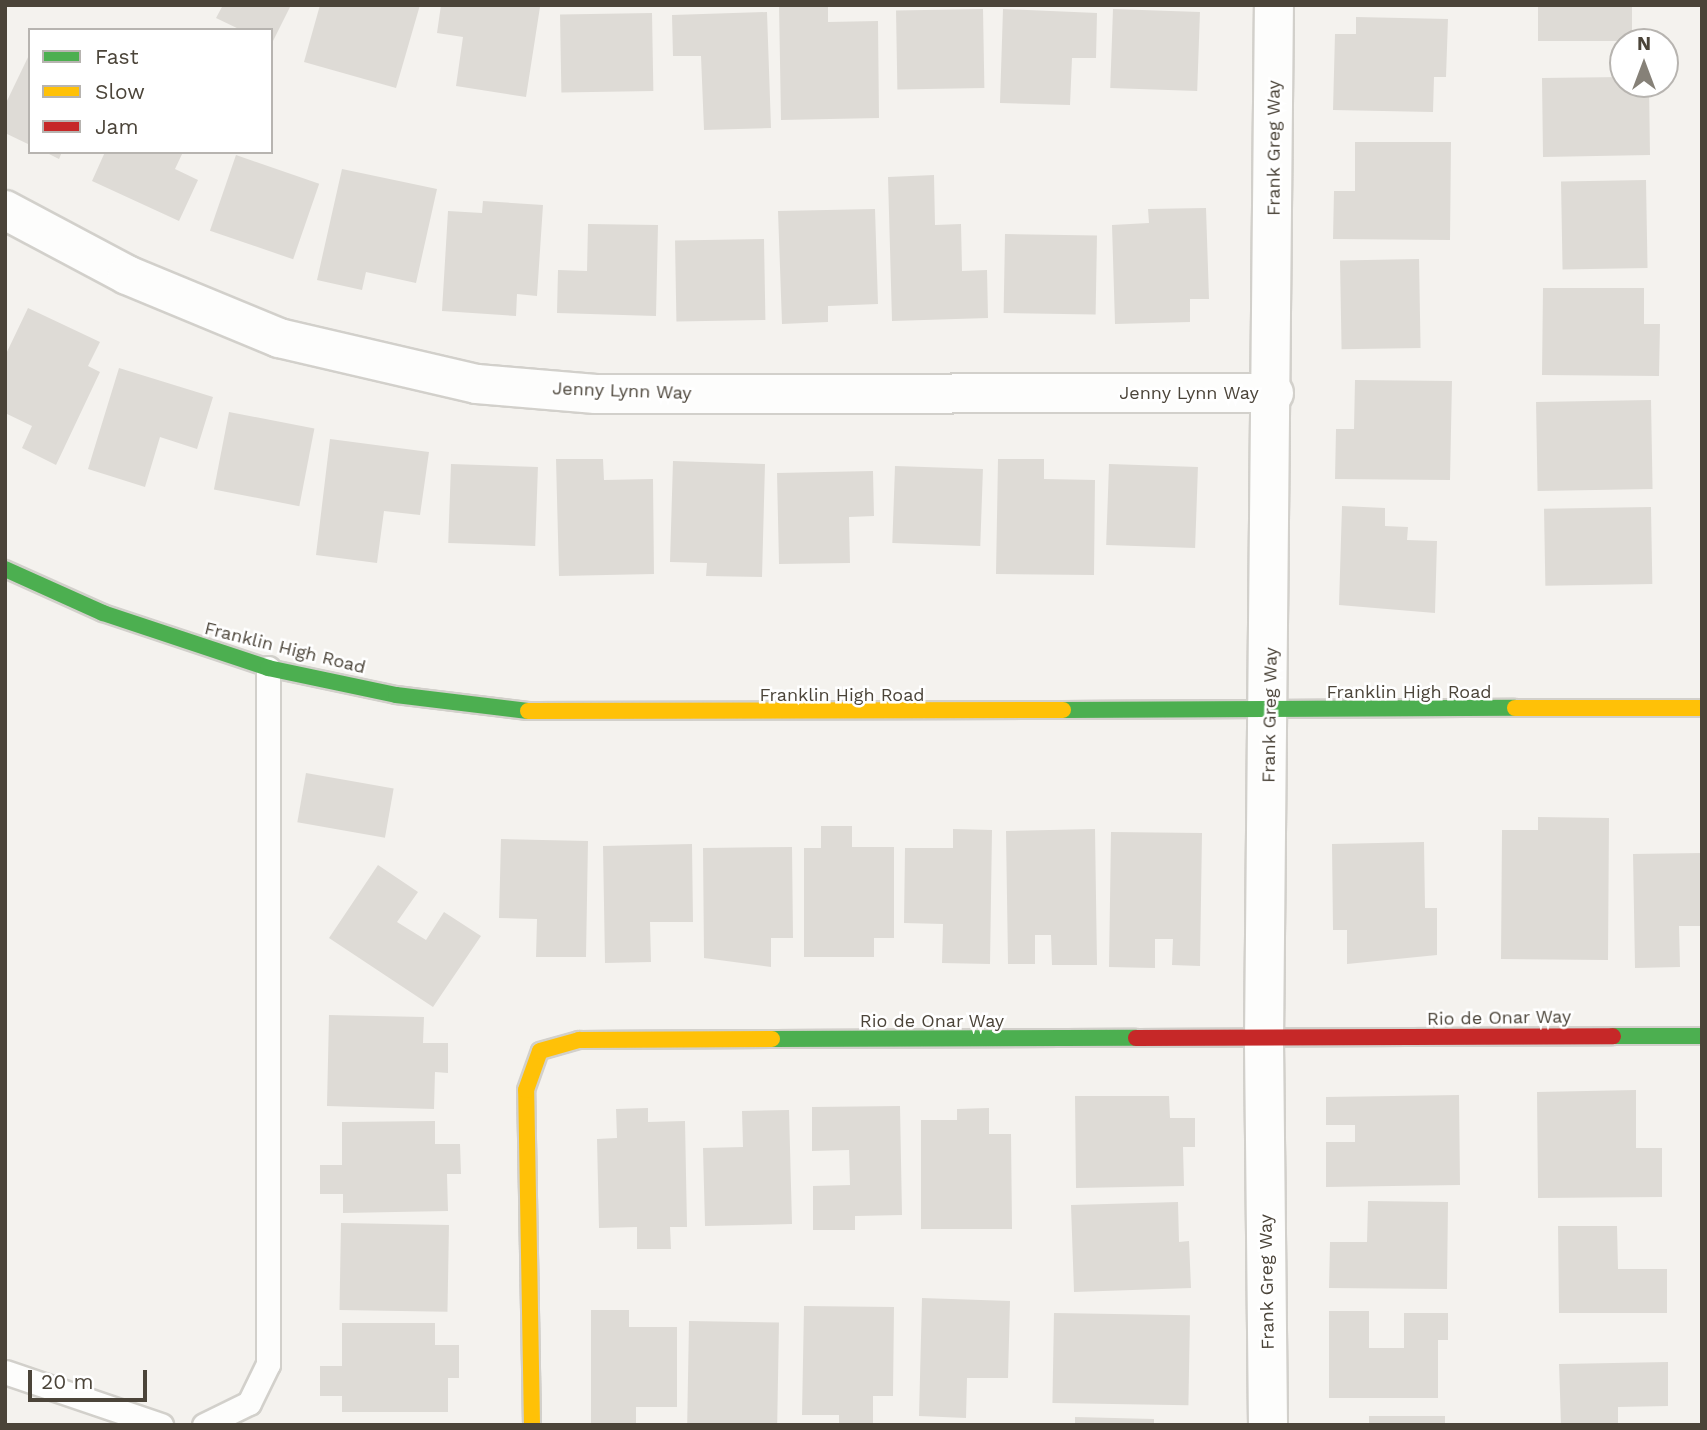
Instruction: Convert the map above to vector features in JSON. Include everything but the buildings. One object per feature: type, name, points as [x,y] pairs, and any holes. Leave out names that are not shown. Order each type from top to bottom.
[{"type":"street","name":"Frank Greg Way","points":[[1268,1425],[1264,1041],[1274,393],[1274,5]]},
{"type":"street","name":"Jenny Lynn Way","points":[[5,210],[127,275],[279,338],[477,384],[596,394],[1274,393]]},
{"type":"street","name":"Franklin High Road","points":[[5,569],[103,613],[268,667],[396,695],[608,715],[1702,708]]},
{"type":"street","name":"Rio de Onar Way","points":[[532,1425],[526,1090],[540,1051],[579,1040],[1264,1041],[1702,1036]]},
{"type":"lane","points":[[204,1425],[249,1403],[268,1364],[268,667]]},
{"type":"lane","points":[[5,1372],[161,1425]]},
{"type":"traffic: fast","points":[[5,569],[103,613],[268,668],[396,695],[528,711]]},
{"type":"traffic: fast","points":[[1063,710],[1515,708]]},
{"type":"traffic: fast","points":[[1613,1036],[1702,1036]]},
{"type":"traffic: fast","points":[[772,1039],[1136,1038]]},
{"type":"traffic: slow","points":[[1515,708],[1702,708]]},
{"type":"traffic: slow","points":[[528,711],[1063,710]]},
{"type":"traffic: slow","points":[[532,1425],[526,1090],[540,1051],[579,1040],[772,1039]]},
{"type":"traffic: jam","points":[[1136,1038],[1613,1036]]}]
